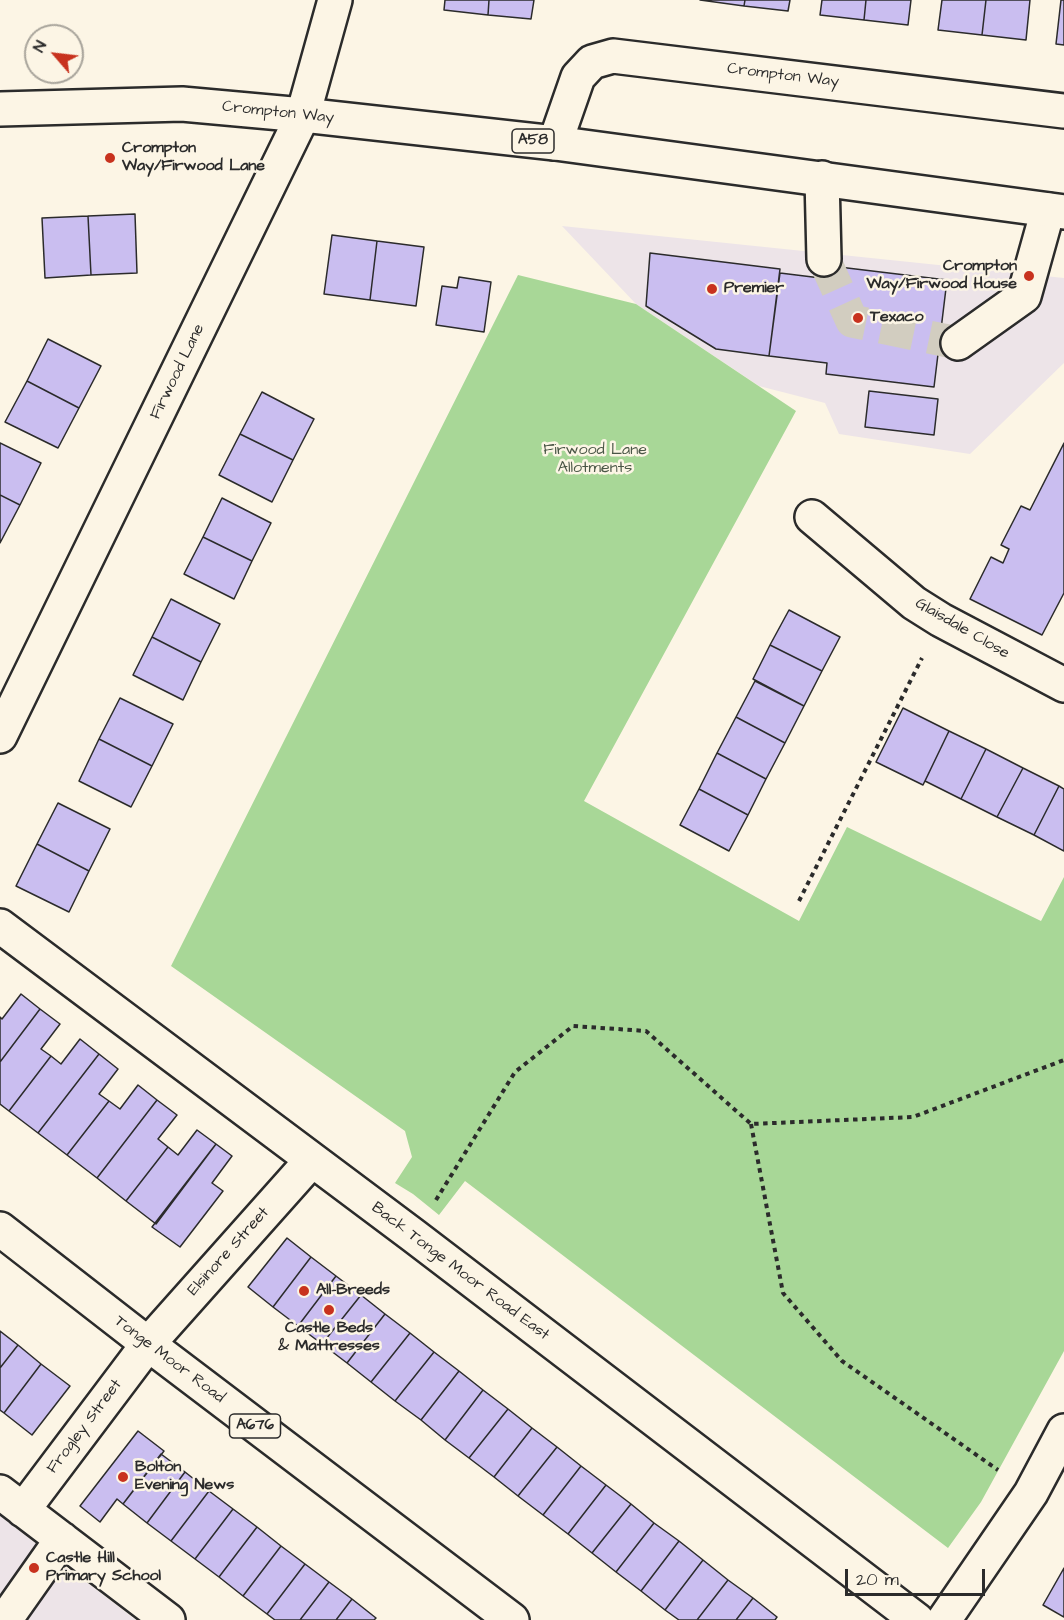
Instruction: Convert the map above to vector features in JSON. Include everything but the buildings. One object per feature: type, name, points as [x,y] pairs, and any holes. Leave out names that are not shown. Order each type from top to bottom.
[{"type":"main road","name":"Firwood Lane","points":[[0,736],[303,115],[335,0]]},
{"type":"main road","name":"Crompton Way","points":[[555,143],[578,77],[592,62],[613,56],[1064,111]]},
{"type":"main road","name":"Crompton Way","points":[[0,109],[182,104],[303,115],[555,143],[1056,211]]},
{"type":"main road","points":[[822,178],[824,259]]},
{"type":"main road","points":[[958,343],[1024,296],[1056,211]]},
{"type":"main road","name":"Glaisdale Close","points":[[812,517],[914,603],[941,620],[1064,686]]},
{"type":"main road","name":"Back Tonge Moor Road East","points":[[0,926],[414,1236],[917,1620]]},
{"type":"main road","name":"Elsinore Street","points":[[148,1344],[311,1161]]},
{"type":"main road","name":"Tonge Moor Road","points":[[0,1229],[512,1620]]},
{"type":"main road","name":"Frogley Street","points":[[12,1501],[148,1344]]},
{"type":"main road","points":[[944,1620],[1031,1493],[1064,1431]]},
{"type":"main road","points":[[12,1501],[168,1620]]},
{"type":"main road","points":[[5,1620],[62,1539]]},
{"type":"path","points":[[799,901],[941,620]]},
{"type":"path","points":[[414,1236],[515,1072],[573,1026],[646,1032],[752,1124],[783,1293],[842,1361],[1031,1493]]},
{"type":"path","points":[[752,1124],[913,1117],[1064,1060]]},
{"type":"shaded area","points":[[562,226],[1064,278],[1064,363],[970,454],[839,434],[825,403],[759,386],[636,304]]},
{"type":"shaded area","name":"Castle Hill Primary School","points":[[0,1516],[136,1620],[0,1620]]},
{"type":"green space","name":"Firwood Lane Allotments","points":[[518,275],[636,304],[796,411],[584,801],[799,921],[847,827],[1041,921],[1064,877],[1064,1351],[981,1502],[948,1548],[465,1181],[439,1215],[395,1183],[412,1157],[405,1131],[171,966]]},
{"type":"tunnel","points":[[824,259],[852,321],[958,343]]},
{"type":"place","name":"Crompton Way/Firwood Lane","points":[[110,158]]},
{"type":"place","name":"Crompton Way/Firwood House","points":[[1029,276]]},
{"type":"place","name":"Premier","points":[[712,289]]},
{"type":"place","name":"Texaco","points":[[858,318]]},
{"type":"place","name":"All-Breeds","points":[[304,1291]]},
{"type":"place","name":"Castle Beds & Mattresses","points":[[329,1310]]},
{"type":"place","name":"Bolton Evening News","points":[[123,1477]]},
{"type":"place","name":"Castle Hill Primary School","points":[[34,1568]]}]
